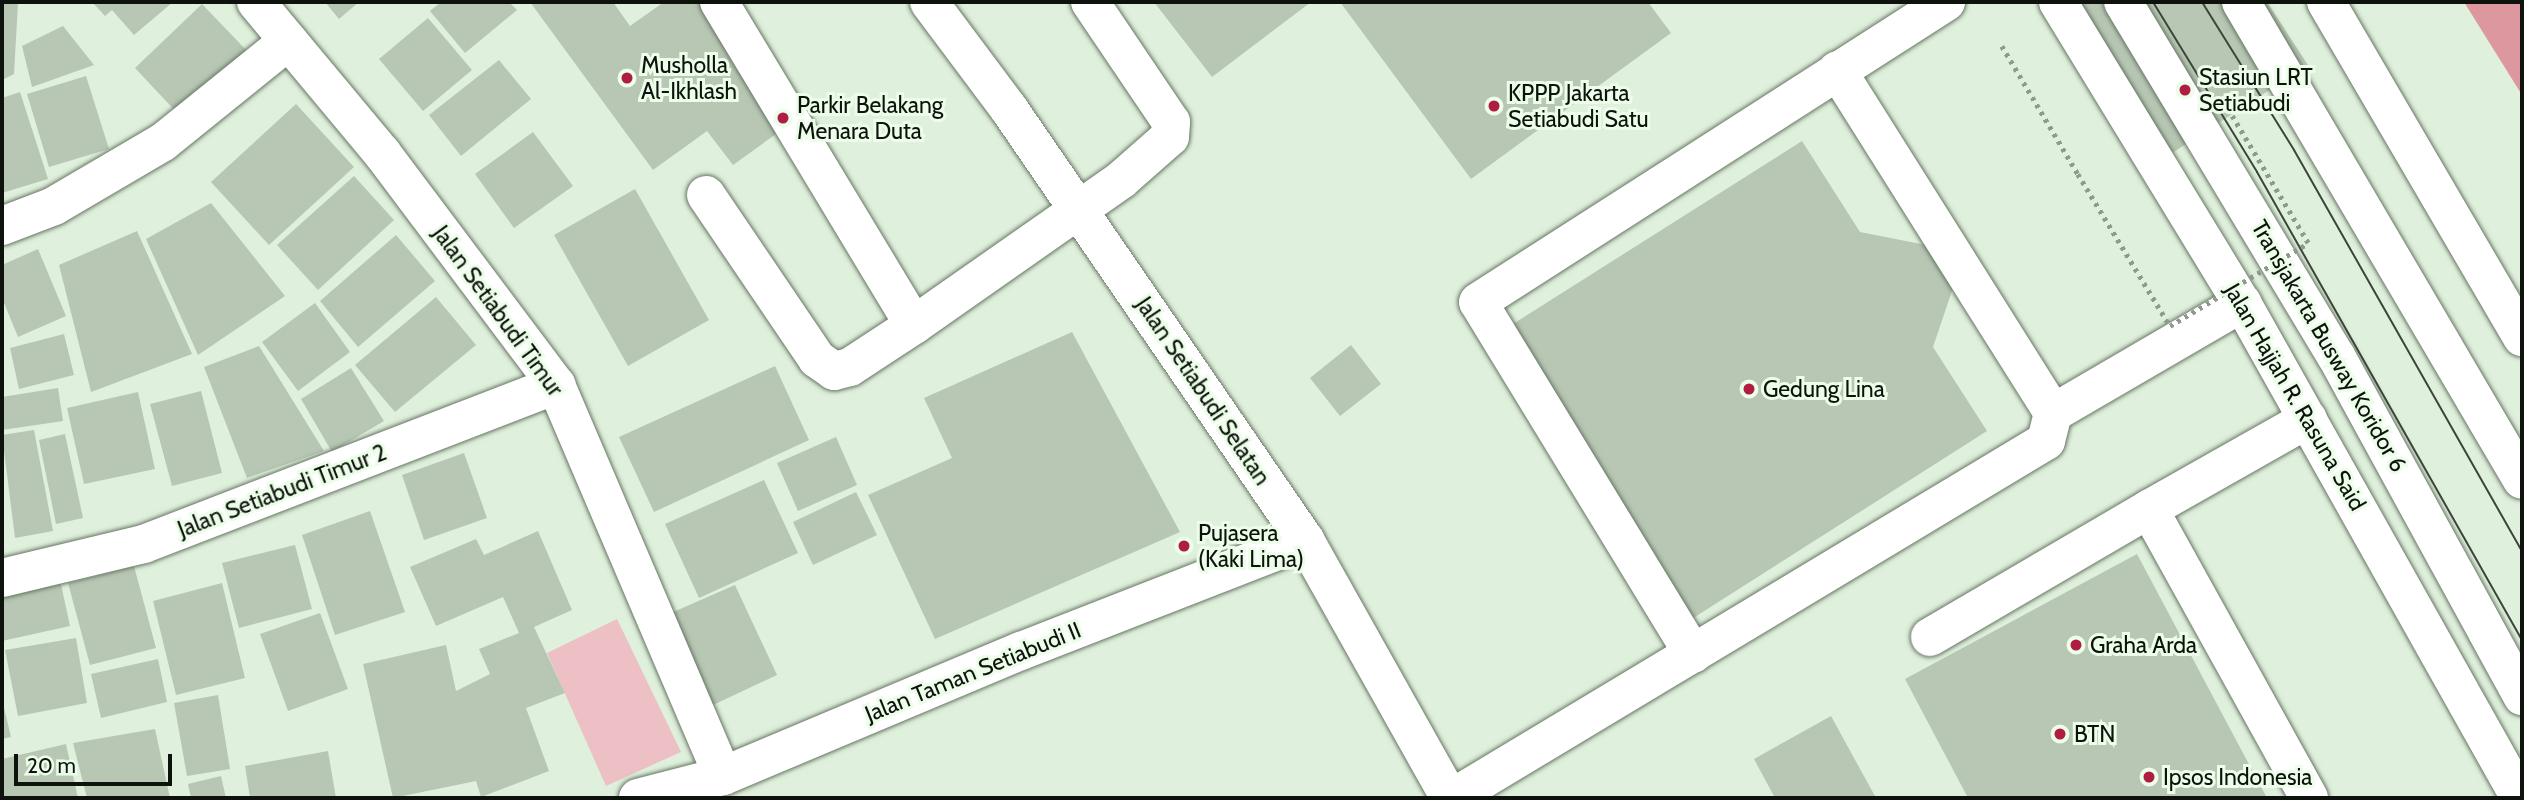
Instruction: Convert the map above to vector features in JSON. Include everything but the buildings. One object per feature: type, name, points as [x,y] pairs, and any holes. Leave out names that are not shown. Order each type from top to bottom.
[{"type":"street","name":"Jalan Setiabudi Timur","points":[[256,2],[382,153],[556,385],[723,776]]},
{"type":"street","points":[[719,2],[914,325]]},
{"type":"street","name":"Jalan Setiabudi Selatan","points":[[929,2],[1079,210],[1306,540],[1451,798]]},
{"type":"street","points":[[706,195],[817,359],[834,371],[850,367],[1079,210],[1170,137],[1171,122],[1090,2]]},
{"type":"street","points":[[1693,653],[1478,302],[1946,2]]},
{"type":"street","name":"Jalan Hajjah R. Rasuna Said","points":[[2059,2],[2242,303],[2520,798]]},
{"type":"street","name":"Transjakarta Busway Koridor 6","points":[[2123,2],[2336,356],[2522,696]]},
{"type":"street","points":[[2242,2],[2522,480]]},
{"type":"street","points":[[2326,2],[2522,337]]},
{"type":"street","points":[[2,226],[54,206],[163,142],[288,41]]},
{"type":"street","points":[[1838,70],[2053,413]]},
{"type":"street","points":[[1451,798],[2046,441],[2053,413],[2242,303]]},
{"type":"street","name":"Jalan Setiabudi Timur 2","points":[[2,578],[144,544],[556,385]]},
{"type":"street","points":[[1930,637],[2308,419]]},
{"type":"street","points":[[2149,509],[2309,798]]},
{"type":"street","name":"Jalan Taman Setiabudi II","points":[[638,798],[723,776],[1021,651],[1306,540]]},
{"type":"path","points":[[2002,46],[2170,326],[2308,243],[2232,116]]},
{"type":"shaded area","points":[[2464,2],[2522,2],[2522,95]]},
{"type":"shaded area","points":[[617,619],[681,752],[606,786],[547,653]]},
{"type":"tram line","points":[[2153,2],[2257,172],[2522,640]]},
{"type":"tram line","points":[[2202,2],[2294,150],[2522,551]]},
{"type":"place","name":"Musholla Al-Ikhlash","points":[[627,78]]},
{"type":"place","name":"Stasiun LRT Setiabudi","points":[[2185,90]]},
{"type":"place","name":"KPPP Jakarta Setiabudi Satu","points":[[1494,106]]},
{"type":"place","name":"Parkir Belakang Menara Duta","points":[[783,118]]},
{"type":"place","name":"Gedung Lina","points":[[1749,389]]},
{"type":"place","name":"Pujasera (Kaki Lima)","points":[[1184,546]]},
{"type":"place","name":"Graha Arda","points":[[2076,645]]},
{"type":"place","name":"BTN","points":[[2060,734]]},
{"type":"place","name":"Ipsos Indonesia","points":[[2149,777]]}]
